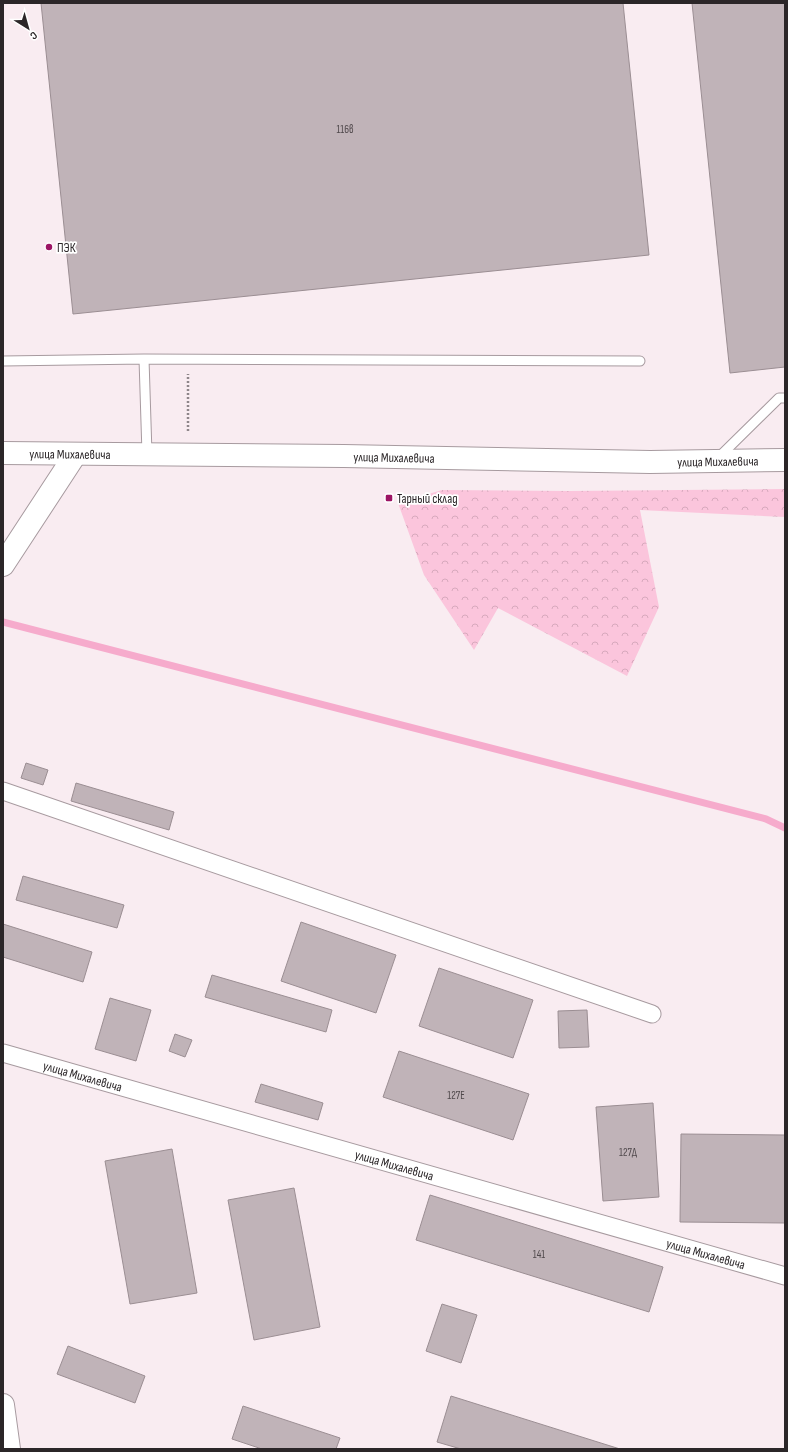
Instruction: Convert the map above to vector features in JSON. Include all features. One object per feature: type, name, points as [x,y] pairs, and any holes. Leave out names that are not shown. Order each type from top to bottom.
[{"type":"street","name":"улица Михалевича","points":[[3,453],[75,455],[352,456],[650,462],[785,460]]},
{"type":"street","points":[[3,565],[75,455]]},
{"type":"street","points":[[3,791],[652,1014]]},
{"type":"street","name":"улица Михалевича","points":[[3,1053],[785,1276]]},
{"type":"street","points":[[4,1412],[9,1449]]},
{"type":"lane","points":[[144,359],[147,455]]},
{"type":"lane","points":[[3,361],[188,359],[640,361]]},
{"type":"lane","points":[[716,460],[779,398],[785,398]]},
{"type":"path","points":[[188,359],[188,431]]},
{"type":"green space","points":[[785,489],[785,517],[640,510],[659,607],[627,676],[498,608],[474,650],[424,575],[398,503],[442,490],[569,491]]},
{"type":"building","points":[[41,3],[623,3],[649,255],[73,314]]},
{"type":"building","points":[[692,3],[785,3],[785,367],[730,373]]},
{"type":"building","points":[[26,763],[48,770],[43,785],[21,778]]},
{"type":"building","points":[[76,783],[174,812],[169,830],[71,801]]},
{"type":"building","points":[[23,876],[124,905],[117,928],[16,900]]},
{"type":"building","points":[[301,922],[396,955],[376,1013],[281,981]]},
{"type":"building","points":[[3,924],[92,952],[83,982],[3,957]]},
{"type":"building","points":[[439,968],[533,1000],[513,1058],[419,1026]]},
{"type":"building","points":[[212,975],[332,1010],[326,1032],[205,997]]},
{"type":"building","points":[[110,998],[151,1010],[136,1061],[95,1049]]},
{"type":"building","points":[[587,1010],[589,1047],[559,1048],[558,1011]]},
{"type":"building","points":[[175,1034],[192,1040],[185,1057],[169,1051]]},
{"type":"building","points":[[399,1051],[529,1094],[513,1140],[383,1097]]},
{"type":"building","points":[[261,1084],[323,1103],[318,1120],[255,1102]]},
{"type":"building","points":[[653,1103],[659,1197],[603,1201],[596,1107]]},
{"type":"building","points":[[681,1134],[785,1135],[785,1223],[680,1222]]},
{"type":"building","points":[[172,1149],[197,1293],[130,1304],[105,1161]]},
{"type":"building","points":[[294,1188],[320,1327],[254,1340],[228,1200]]},
{"type":"building","points":[[430,1195],[663,1267],[649,1312],[416,1240]]},
{"type":"building","points":[[442,1304],[477,1315],[461,1363],[426,1351]]},
{"type":"building","points":[[68,1346],[145,1376],[135,1403],[57,1374]]},
{"type":"building","points":[[451,1396],[620,1449],[461,1449],[437,1442]]},
{"type":"building","points":[[243,1406],[340,1438],[336,1449],[262,1449],[232,1439]]},
{"type":"waterway","points":[[3,622],[766,819],[785,828]]},
{"type":"place","name":"ПЭК","points":[[49,247]]},
{"type":"place","name":"Тарный склад","points":[[389,498]]}]
